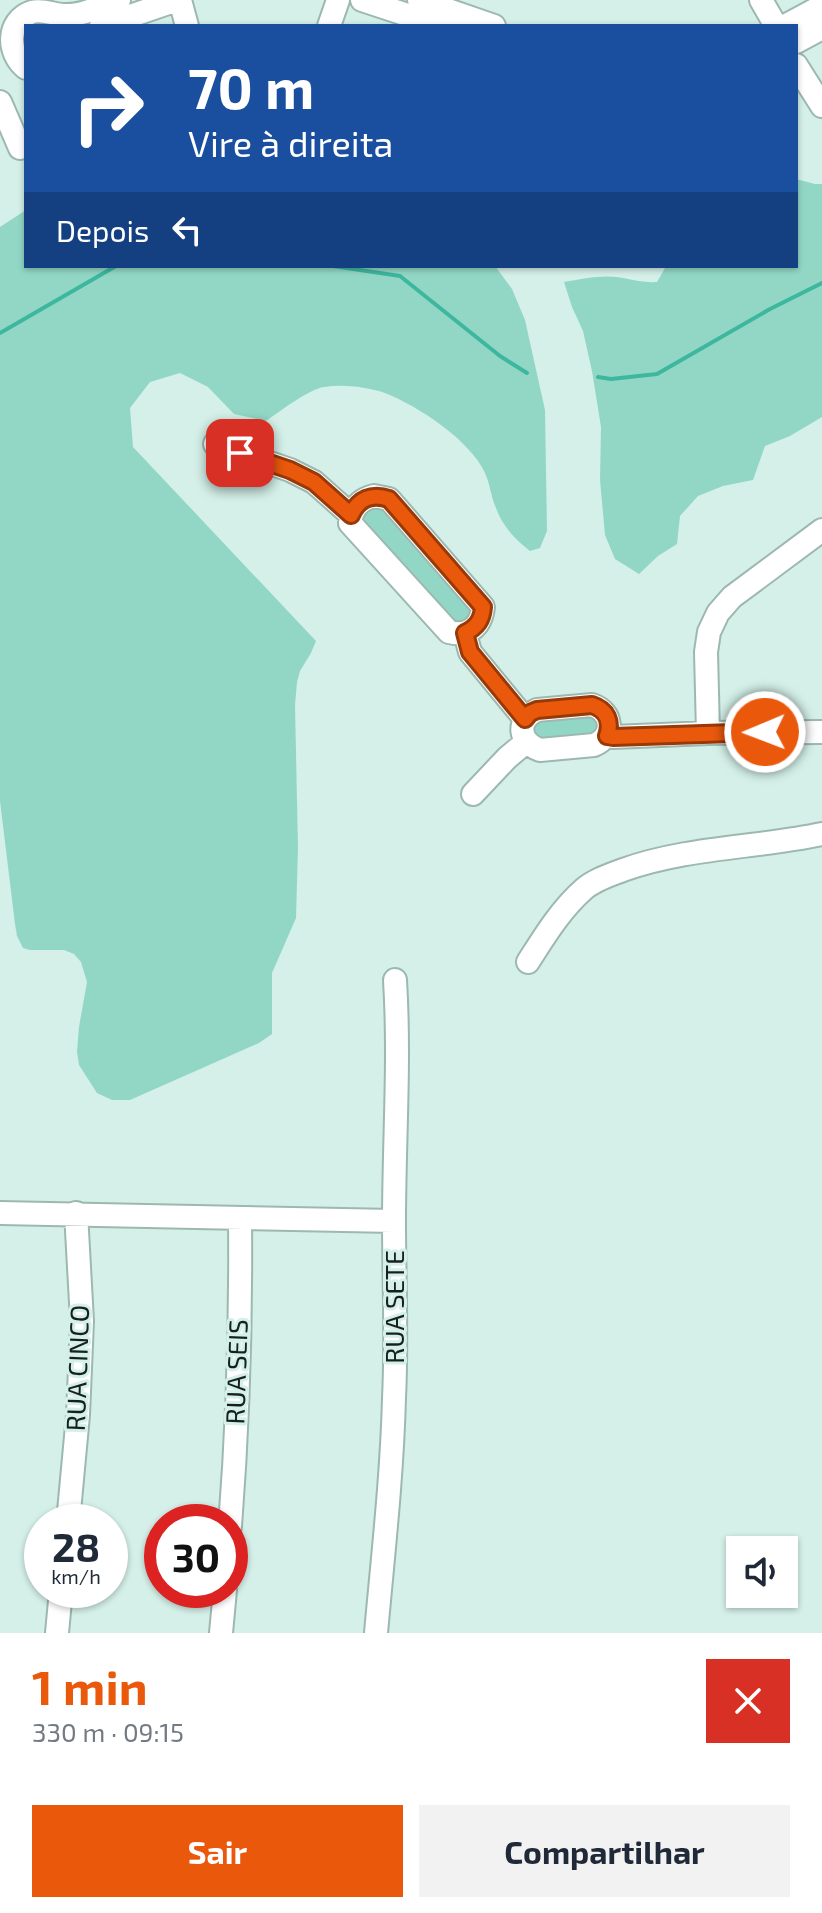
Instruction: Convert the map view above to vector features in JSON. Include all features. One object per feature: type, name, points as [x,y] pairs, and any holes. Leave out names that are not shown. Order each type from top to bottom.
[{"type":"street","points":[[24,66],[6,50],[19,21],[31,13],[45,11],[67,15],[119,0]]},
{"type":"street","points":[[107,24],[178,0],[186,24]]},
{"type":"street","points":[[330,24],[338,0]]},
{"type":"street","points":[[362,0],[450,12]]},
{"type":"street","points":[[419,0],[488,24]]},
{"type":"street","points":[[761,0],[775,24]]},
{"type":"street","points":[[789,24],[822,6]]},
{"type":"street","points":[[798,41],[822,28]]},
{"type":"street","points":[[798,68],[822,106]]},
{"type":"street","points":[[0,102],[20,148]]},
{"type":"street","points":[[215,444],[290,470],[314,482],[351,515]]},
{"type":"street","points":[[374,496],[389,499],[483,607],[479,623],[465,633],[449,632],[350,523],[359,502],[374,496]]},
{"type":"street","points":[[708,733],[706,652],[709,632],[718,613],[732,597],[822,530]]},
{"type":"street","points":[[465,633],[470,652],[525,719]]},
{"type":"street","points":[[592,705],[606,713],[610,728],[607,736],[594,745],[540,750],[526,742],[522,727],[530,713],[537,710],[592,705]]},
{"type":"street","points":[[607,736],[822,732]]},
{"type":"street","points":[[473,794],[526,742]]},
{"type":"street","points":[[528,962],[570,903],[586,886],[607,876],[645,862],[685,853],[789,841],[822,834]]},
{"type":"street","name":"RUA SETE","points":[[376,1633],[394,1399],[398,1050],[395,980]]},
{"type":"street","points":[[0,1213],[394,1221]]},
{"type":"street","name":"RUA CINCO","points":[[70,1504],[82,1321],[76,1213]]},
{"type":"street","name":"RUA SEIS","points":[[231,1504],[240,1218]]},
{"type":"street","points":[[57,1633],[59,1608]]},
{"type":"street","points":[[221,1633],[223,1608]]},
{"type":"green space","points":[[798,180],[822,184],[822,417],[790,436],[765,446],[753,480],[723,486],[698,496],[680,516],[677,544],[639,574],[615,559],[605,535],[600,480],[601,427],[592,371],[583,331],[564,282],[617,277],[657,282],[665,268],[798,268]]},
{"type":"green space","points":[[24,211],[24,268],[496,268],[512,289],[525,320],[545,410],[547,531],[540,548],[530,551],[502,521],[485,473],[468,448],[427,415],[385,393],[355,387],[324,387],[302,396],[266,421],[234,414],[208,387],[180,373],[150,382],[130,408],[133,447],[316,641],[297,682],[296,918],[272,973],[272,1034],[259,1043],[130,1100],[112,1100],[97,1093],[79,1065],[79,1027],[87,982],[81,962],[74,954],[64,950],[23,948],[17,936],[0,801],[0,227]]},
{"type":"green space","points":[[380,501],[474,610],[474,614],[455,628],[357,517]]},
{"type":"green space","points":[[591,714],[599,718],[596,735],[541,742],[533,737],[532,724],[536,720]]},
{"type":"waterway","points":[[0,333],[113,268]]},
{"type":"waterway","points":[[346,268],[400,276],[500,356],[527,373]]},
{"type":"waterway","points":[[598,377],[611,379],[657,374],[822,283]]},
{"type":"route","points":[[240,453],[290,470],[314,482],[351,515],[359,502],[366,498],[389,499],[483,607],[479,623],[465,633],[470,652],[525,719],[537,710],[592,705],[606,713],[610,728],[607,736],[613,737],[765,732]]}]
